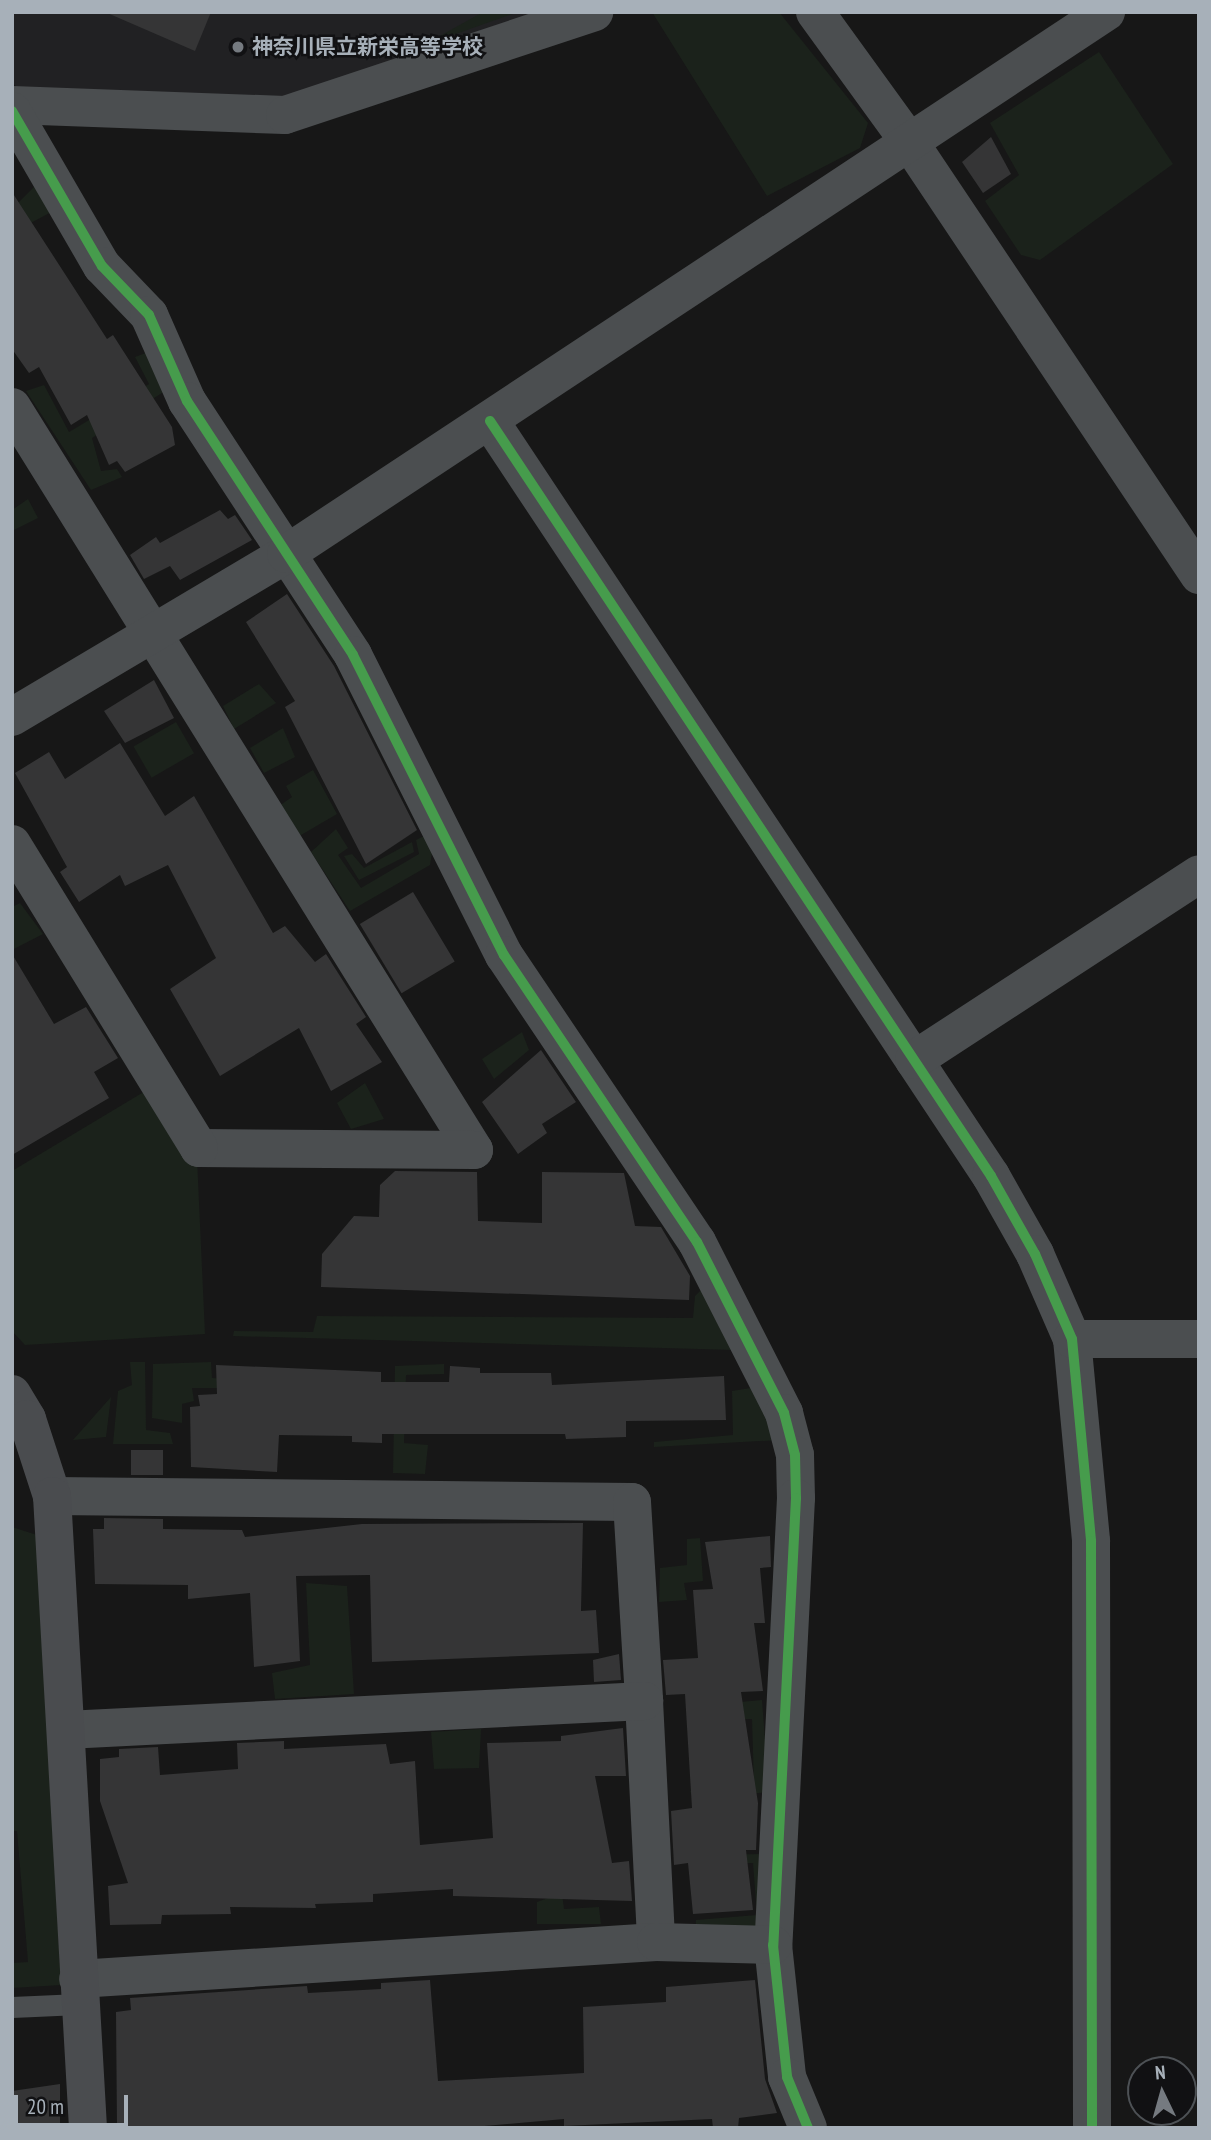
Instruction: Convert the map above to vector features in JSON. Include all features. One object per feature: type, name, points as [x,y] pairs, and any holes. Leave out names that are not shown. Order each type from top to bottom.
[{"type":"street","points":[[12,105],[285,115],[594,12]]},
{"type":"street","points":[[816,12],[910,143],[1199,575]]},
{"type":"street","points":[[12,717],[286,554],[1106,12]]},
{"type":"street","points":[[12,111],[102,266],[149,315],[187,401],[353,655],[395,731],[504,955],[697,1242],[784,1413],[795,1455],[796,1499],[773,1945],[788,2077],[808,2128]]},
{"type":"street","points":[[12,407],[474,1150],[199,1147],[12,844]]},
{"type":"street","points":[[490,421],[998,1187],[1035,1254],[1072,1339],[1091,1541],[1092,2128]]},
{"type":"street","points":[[914,1060],[1199,874]]},
{"type":"street","points":[[1072,1339],[1199,1339]]},
{"type":"street","points":[[12,1394],[27,1419],[52,1496],[78,1992],[88,2128]]},
{"type":"street","points":[[52,1496],[632,1502],[656,1942]]},
{"type":"street","points":[[65,1730],[644,1701]]},
{"type":"street","points":[[78,1992],[656,1942],[773,1945]]},
{"type":"lane","points":[[12,2007],[78,1992]]},
{"type":"shaded area","name":"神奈川県立新栄高等学校","points":[[12,12],[559,12],[354,102],[23,92],[12,83]]},
{"type":"shaded area","points":[[483,12],[518,12],[422,46]]},
{"type":"shaded area","points":[[652,12],[779,12],[868,123],[860,148],[767,196]]},
{"type":"shaded area","points":[[1099,52],[1173,164],[1040,260],[1021,255],[985,201],[1019,175],[990,123]]},
{"type":"shaded area","points":[[40,181],[57,209],[12,233],[12,209]]},
{"type":"shaded area","points":[[151,351],[168,389],[92,438],[101,471],[117,469],[122,477],[91,490],[26,391],[44,385],[69,432],[149,384],[135,357]]},
{"type":"shaded area","points":[[28,499],[38,518],[12,531],[12,510]]},
{"type":"shaded area","points":[[259,684],[276,703],[234,729],[223,706]]},
{"type":"shaded area","points":[[176,722],[194,753],[152,778],[134,746]]},
{"type":"shaded area","points":[[283,728],[295,757],[264,773],[250,748]]},
{"type":"shaded area","points":[[313,770],[337,814],[296,838],[279,806],[292,797],[286,786]]},
{"type":"shaded area","points":[[336,829],[348,848],[338,855],[361,888],[419,854],[416,840],[424,836],[433,848],[430,865],[350,911],[311,852]]},
{"type":"shaded area","points":[[412,842],[414,852],[359,880],[344,856],[352,854],[364,868]]},
{"type":"shaded area","points":[[20,903],[43,934],[12,950],[12,907]]},
{"type":"shaded area","points":[[522,1032],[529,1050],[494,1079],[482,1059]]},
{"type":"shaded area","points":[[365,1083],[384,1119],[351,1129],[337,1103]]},
{"type":"shaded area","points":[[147,1090],[197,1158],[205,1334],[25,1345],[12,1331],[12,1171]]},
{"type":"shaded area","points":[[705,1286],[736,1350],[233,1336],[234,1331],[313,1332],[317,1316],[693,1318],[695,1296]]},
{"type":"shaded area","points":[[130,1362],[145,1362],[146,1430],[170,1433],[173,1444],[113,1444],[118,1391],[132,1385]]},
{"type":"shaded area","points":[[211,1362],[212,1378],[233,1379],[231,1388],[192,1388],[194,1401],[182,1404],[182,1423],[152,1418],[153,1364]]},
{"type":"shaded area","points":[[444,1364],[444,1374],[406,1375],[404,1443],[428,1445],[425,1474],[393,1473],[395,1366]]},
{"type":"shaded area","points":[[757,1387],[779,1440],[654,1447],[654,1442],[733,1435],[732,1391]]},
{"type":"shaded area","points":[[111,1397],[106,1437],[73,1440]]},
{"type":"shaded area","points":[[12,1527],[37,1535],[61,1985],[12,1988],[12,1963],[28,1962],[17,1831],[12,1831]]},
{"type":"shaded area","points":[[700,1538],[703,1581],[684,1583],[687,1600],[659,1602],[660,1568],[687,1565],[687,1539]]},
{"type":"shaded area","points":[[306,1583],[347,1586],[354,1694],[275,1699],[272,1673],[310,1665]]},
{"type":"shaded area","points":[[762,1700],[769,1792],[693,1799],[690,1791],[754,1785],[752,1719],[699,1720],[696,1706]]},
{"type":"shaded area","points":[[481,1729],[479,1768],[434,1769],[431,1732]]},
{"type":"shaded area","points":[[763,1854],[766,1928],[695,1931],[696,1920],[757,1915],[753,1863],[700,1864],[699,1855]]},
{"type":"shaded area","points":[[562,1893],[564,1909],[599,1907],[601,1924],[537,1924],[537,1902]]},
{"type":"building","points":[[105,12],[211,12],[195,51]]},
{"type":"building","points":[[991,137],[1011,174],[983,193],[962,162]]},
{"type":"building","points":[[12,192],[107,339],[113,335],[172,427],[175,445],[125,472],[117,461],[109,465],[87,415],[71,425],[39,367],[29,373],[12,349]]},
{"type":"building","points":[[220,510],[228,519],[235,515],[252,540],[180,580],[170,566],[144,579],[130,555],[156,537],[160,543]]},
{"type":"building","points":[[287,594],[334,666],[417,830],[366,864],[285,707],[295,701],[246,622]]},
{"type":"building","points":[[154,680],[174,718],[125,743],[104,711]]},
{"type":"building","points":[[120,743],[165,816],[194,796],[273,933],[285,926],[315,962],[326,954],[366,1017],[356,1024],[382,1062],[331,1091],[299,1028],[220,1076],[170,989],[216,958],[168,865],[125,886],[120,875],[79,902],[60,872],[67,867],[15,773],[49,752],[65,779]]},
{"type":"building","points":[[413,892],[455,961],[402,993],[360,924]]},
{"type":"building","points":[[12,954],[54,1024],[86,1007],[118,1058],[94,1072],[109,1098],[12,1155]]},
{"type":"building","points":[[541,1050],[576,1102],[542,1124],[547,1133],[518,1154],[482,1102]]},
{"type":"building","points":[[395,1171],[477,1172],[478,1221],[542,1223],[542,1172],[624,1173],[635,1226],[661,1227],[690,1276],[689,1300],[321,1287],[322,1254],[354,1216],[379,1217],[380,1185]]},
{"type":"building","points":[[216,1365],[381,1372],[381,1382],[449,1382],[450,1366],[480,1368],[480,1373],[551,1373],[552,1385],[724,1376],[726,1420],[626,1421],[626,1437],[566,1439],[565,1434],[382,1434],[382,1443],[352,1442],[352,1436],[279,1435],[277,1472],[191,1467],[190,1407],[200,1406],[198,1395],[217,1394]]},
{"type":"building","points":[[131,1450],[163,1450],[163,1475],[131,1475]]},
{"type":"building","points":[[104,1518],[163,1519],[163,1529],[242,1530],[245,1537],[362,1524],[583,1523],[581,1611],[596,1610],[599,1653],[372,1662],[370,1575],[296,1576],[300,1661],[254,1667],[250,1593],[188,1599],[188,1585],[95,1584],[93,1529],[104,1529]]},
{"type":"building","points":[[770,1536],[771,1567],[760,1568],[765,1623],[754,1623],[763,1691],[741,1692],[758,1803],[756,1850],[746,1850],[753,1910],[693,1914],[688,1863],[674,1865],[671,1811],[692,1808],[685,1694],[666,1695],[663,1660],[698,1658],[693,1590],[713,1589],[705,1542]]},
{"type":"building","points":[[619,1654],[621,1680],[594,1682],[593,1660]]},
{"type":"building","points":[[623,1728],[626,1776],[595,1776],[612,1863],[629,1861],[632,1901],[453,1896],[453,1889],[373,1894],[373,1902],[315,1904],[316,1908],[230,1907],[231,1914],[162,1915],[161,1924],[110,1925],[108,1886],[128,1883],[100,1801],[100,1759],[119,1757],[119,1749],[158,1747],[160,1775],[238,1769],[237,1743],[284,1741],[284,1749],[386,1744],[390,1764],[415,1761],[420,1845],[493,1838],[487,1743],[561,1741],[561,1736]]},
{"type":"building","points":[[430,1980],[438,2081],[584,2073],[583,2007],[666,2002],[666,1987],[755,1980],[765,2079],[777,2113],[739,2118],[738,2128],[713,2128],[712,2119],[564,2126],[564,2119],[462,2128],[117,2128],[116,2012],[131,2010],[130,1998],[307,1986],[308,1993],[381,1989],[381,1983]]},
{"type":"building","points":[[60,2084],[60,2123],[12,2127],[12,2091]]},
{"type":"cycle path","points":[[12,111],[102,266],[149,315],[187,401],[353,655],[504,955],[697,1242],[784,1413],[795,1455],[796,1498],[773,1945],[787,2077],[808,2128]]},
{"type":"cycle path","points":[[490,421],[991,1176],[1035,1254],[1072,1339],[1091,1541],[1092,2128]]},
{"type":"place","name":"神奈川県立新栄高等学校","points":[[238,47]]}]
